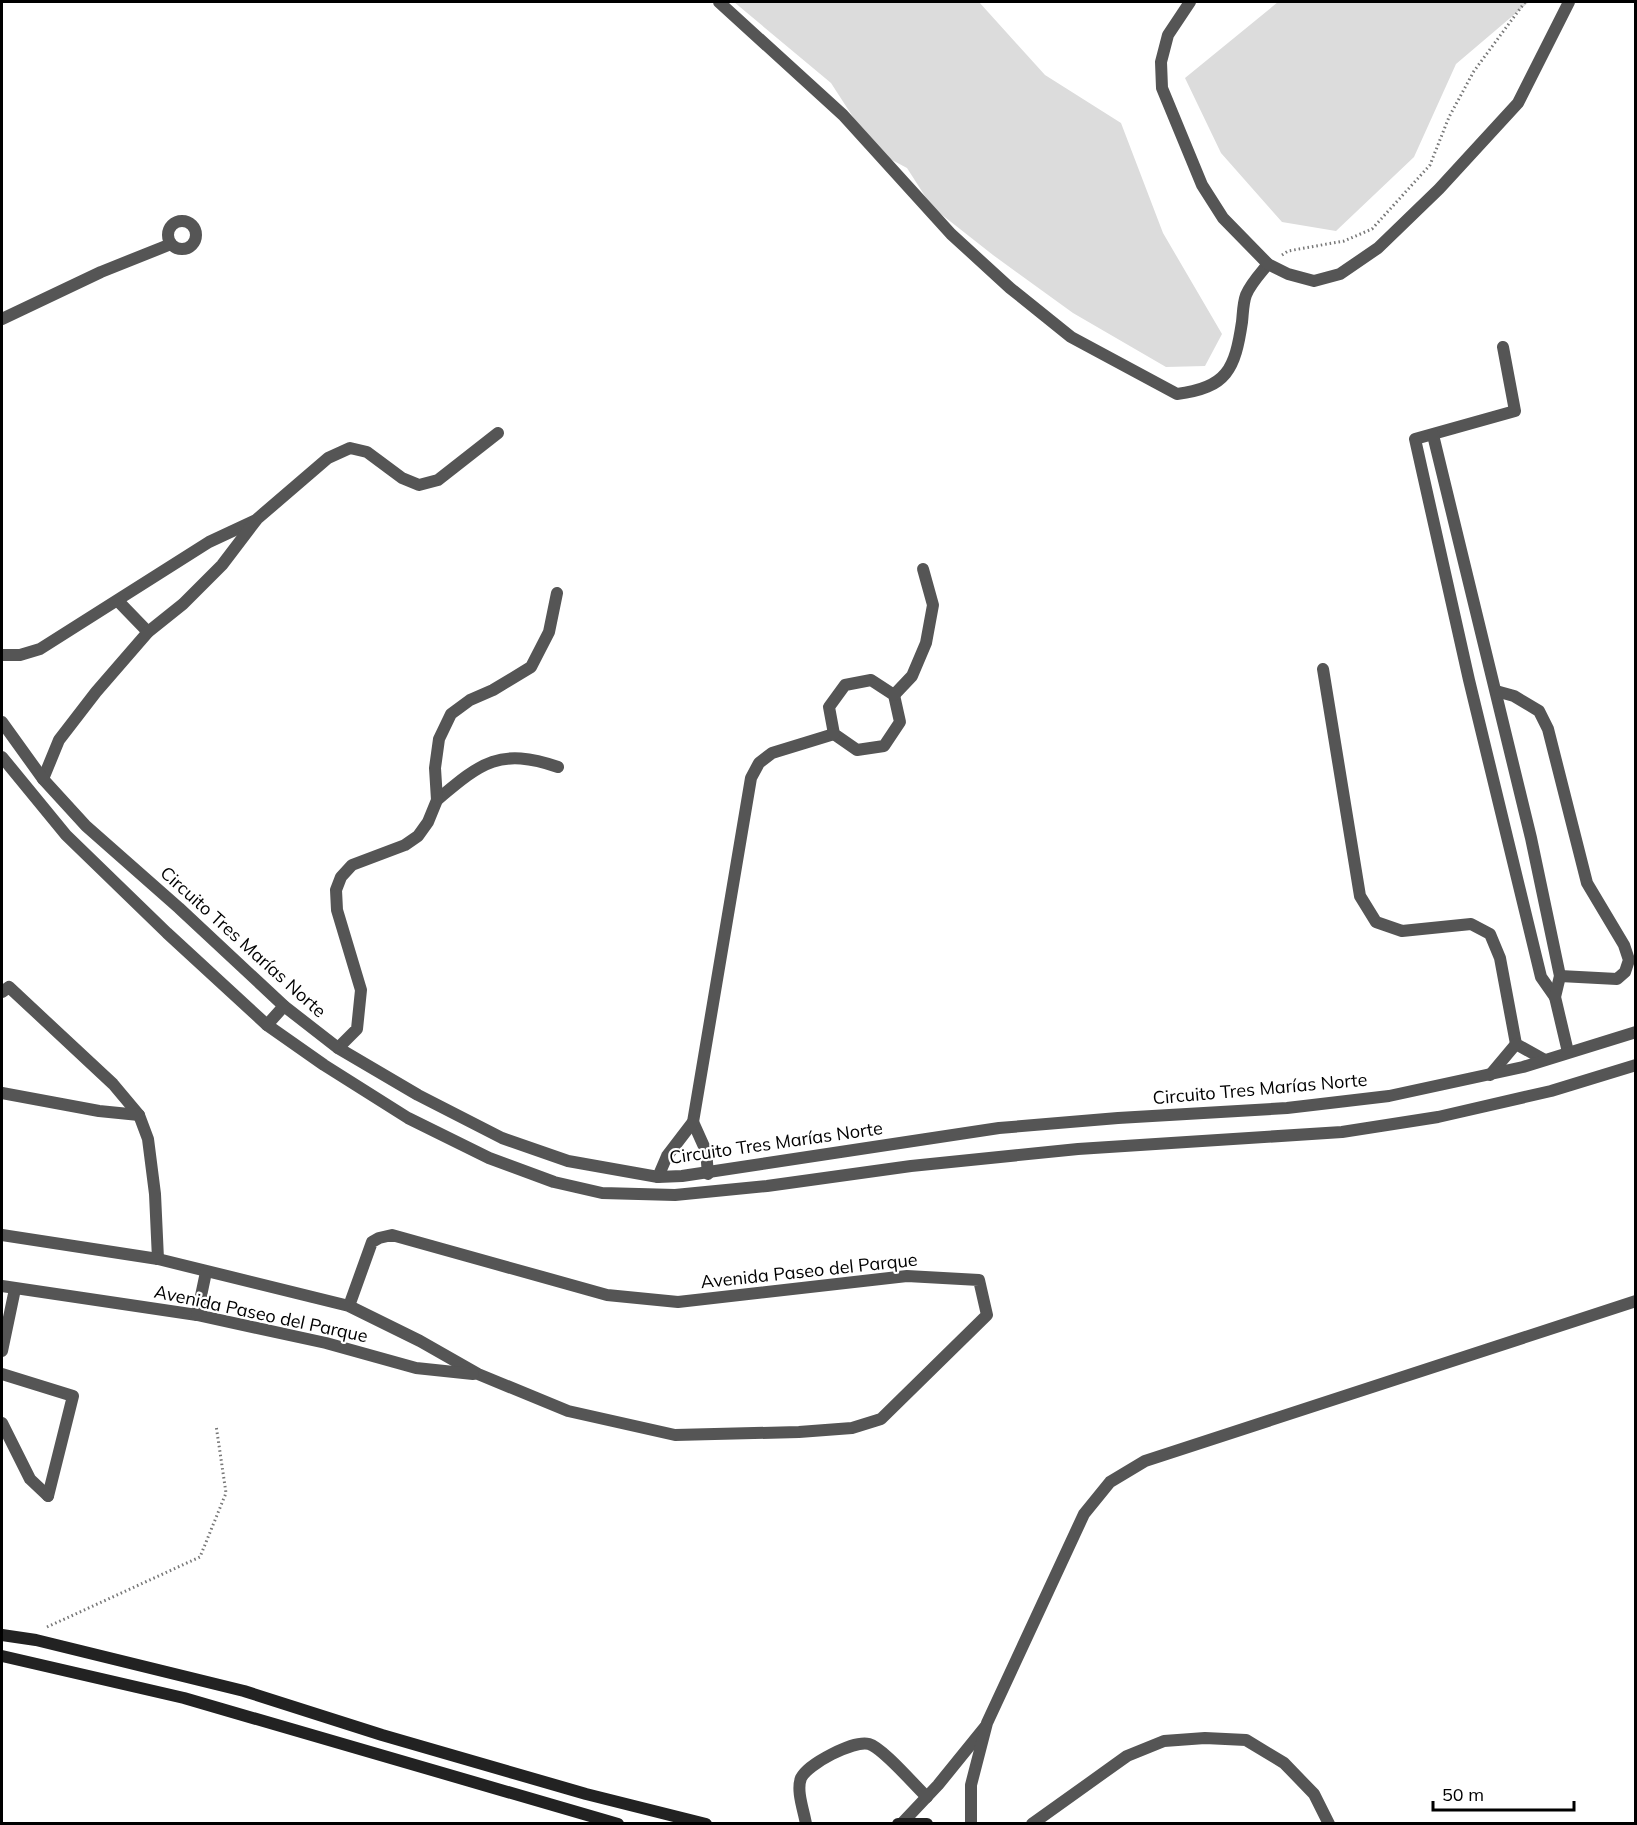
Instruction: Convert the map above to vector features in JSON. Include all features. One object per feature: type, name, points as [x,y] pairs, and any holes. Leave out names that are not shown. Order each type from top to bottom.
[{"type":"main road","points":[[2,1635],[36,1640],[244,1691],[382,1735],[541,1781],[705,1824]]},
{"type":"main road","points":[[2,1656],[184,1698],[618,1824]]},
{"type":"main road","points":[[901,1823],[927,1824]]},
{"type":"street","points":[[719,2],[843,115],[951,234],[1010,288],[1071,337],[1177,394],[1195,392],[1219,382],[1233,363],[1245,297],[1251,285],[1268,264]]},
{"type":"street","points":[[1190,2],[1168,35],[1161,62],[1162,88],[1208,193],[1223,218],[1268,264],[1288,274],[1314,281],[1341,274],[1378,248],[1439,189],[1518,103],[1569,2]]},
{"type":"street","points":[[2,319],[101,272],[171,244]]},
{"type":"street","points":[[1503,347],[1515,411],[1415,439],[1469,680],[1541,977],[1555,998],[1568,1052]]},
{"type":"street","points":[[43,779],[59,740],[96,692],[148,632],[183,604],[222,565],[257,519],[328,458],[350,448],[367,452],[402,478],[418,485],[438,480],[498,432]]},
{"type":"street","points":[[1433,435],[1531,838],[1560,976],[1555,998]]},
{"type":"street","points":[[2,655],[20,655],[40,649],[209,542],[257,519]]},
{"type":"street","points":[[894,695],[912,676],[926,643],[933,606],[923,569]]},
{"type":"street","points":[[338,1048],[357,1029],[361,990],[337,910],[336,890],[341,877],[352,865],[405,845],[418,836],[428,822],[437,800],[435,768],[439,739],[451,714],[470,700],[493,690],[531,667],[549,632],[556,593]]},
{"type":"street","points":[[118,601],[148,632]]},
{"type":"street","points":[[1323,669],[1360,896],[1376,922],[1402,931],[1471,924],[1490,934],[1500,958],[1516,1044]]},
{"type":"street","points":[[1469,680],[1491,674]]},
{"type":"street","points":[[872,680],[894,695],[900,722],[884,746],[857,750],[834,734],[830,707],[845,685],[872,680]]},
{"type":"street","points":[[1496,691],[1514,696],[1539,711],[1548,729],[1587,883],[1624,945],[1629,960],[1625,972],[1617,979],[1560,976]]},
{"type":"street","name":"Circuito Tres Marías Norte","points":[[2,722],[43,779],[86,826],[179,908],[284,1006],[338,1048],[418,1095],[501,1138],[568,1161],[658,1177],[708,1174],[759,1164],[999,1128],[1287,1108],[1389,1096],[1523,1067],[1635,1032]]},
{"type":"street","points":[[658,1177],[667,1156],[693,1122],[751,778],[759,763],[772,753],[834,734]]},
{"type":"street","name":"Circuito Tres Marías Norte","points":[[2,757],[66,835],[167,933],[267,1025],[324,1065],[408,1118],[489,1158],[554,1182],[602,1193],[675,1195],[766,1186],[911,1166],[1077,1149],[1342,1132],[1438,1117],[1551,1091],[1635,1065]]},
{"type":"street","points":[[437,800],[473,770],[503,758],[534,759],[558,767]]},
{"type":"street","points":[[2,992],[9,987],[112,1084],[139,1115],[148,1139],[155,1194],[158,1259]]},
{"type":"street","points":[[267,1025],[284,1006]]},
{"type":"street","points":[[1516,1044],[1543,1059]]},
{"type":"street","points":[[1490,1075],[1516,1044]]},
{"type":"street","points":[[2,1093],[99,1112],[139,1115]]},
{"type":"street","points":[[693,1122],[706,1151],[708,1174]]},
{"type":"street","name":"Avenida Paseo del Parque","points":[[2,1235],[158,1259],[349,1306],[420,1341],[478,1374],[568,1411],[675,1435],[799,1432],[852,1428],[881,1419],[987,1315],[978,1280],[907,1276],[678,1302],[607,1296],[392,1235],[372,1242],[349,1306]]},
{"type":"street","points":[[197,1315],[206,1272]]},
{"type":"street","name":"Avenida Paseo del Parque","points":[[2,1286],[197,1315],[326,1343],[416,1368],[478,1374]]},
{"type":"street","points":[[2,1351],[15,1289]]},
{"type":"street","points":[[971,1824],[971,1785],[987,1723],[1084,1514],[1110,1482],[1145,1461],[1635,1301]]},
{"type":"street","points":[[2,1374],[73,1396],[48,1496],[30,1479],[2,1423]]},
{"type":"street","points":[[901,1823],[927,1797],[987,1723]]},
{"type":"street","points":[[1032,1824],[1127,1756],[1164,1741],[1205,1738],[1246,1740],[1284,1763],[1314,1794],[1329,1824]]},
{"type":"street","points":[[806,1824],[800,1791],[801,1778],[818,1761],[854,1746],[869,1744],[882,1752],[927,1797]]},
{"type":"path","points":[[1268,264],[1288,251],[1344,241],[1372,229],[1430,165],[1449,117],[1474,71],[1525,2]]},
{"type":"path","points":[[36,1640],[45,1628],[200,1557],[226,1494],[216,1425]]},
{"type":"shaded area","points":[[734,2],[979,2],[1045,75],[1121,123],[1163,233],[1222,334],[1205,366],[1166,367],[1073,313],[993,255],[932,207],[907,168],[875,151],[831,83]]},
{"type":"shaded area","points":[[1278,2],[1529,2],[1456,64],[1414,157],[1336,231],[1282,222],[1221,153],[1185,78]]}]
